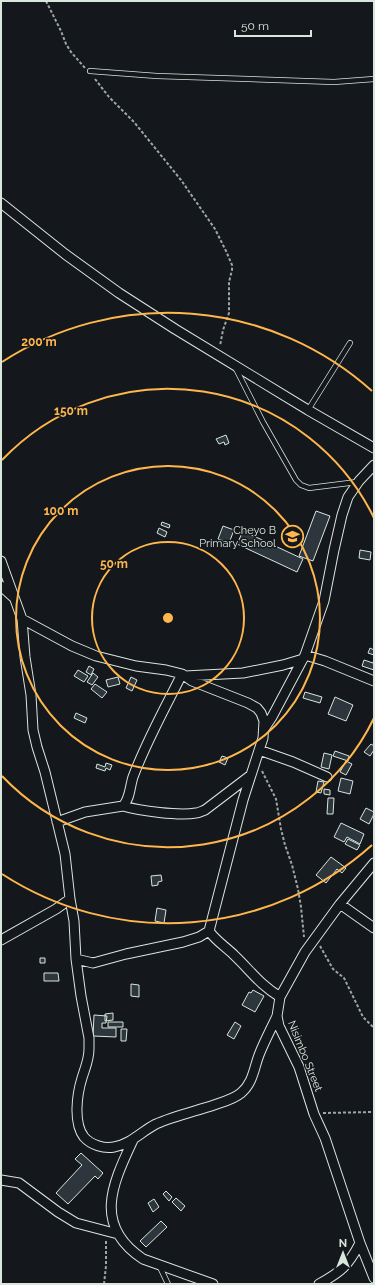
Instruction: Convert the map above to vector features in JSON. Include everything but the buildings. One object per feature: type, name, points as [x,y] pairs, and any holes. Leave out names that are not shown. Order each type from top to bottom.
[{"type":"street","points":[[1,203],[65,254],[119,293],[174,329],[374,448]]},
{"type":"street","points":[[264,729],[304,657],[324,601],[342,515],[348,497],[359,481],[374,465]]},
{"type":"street","points":[[1,561],[22,619],[36,747],[45,772],[65,854],[74,921],[76,959],[90,1049],[88,1063],[82,1079],[78,1103],[78,1122],[84,1137],[95,1145],[102,1147],[116,1147],[133,1140],[157,1124],[228,1101],[241,1093],[248,1085],[259,1055],[277,1016]]},
{"type":"street","points":[[1,586],[15,600]]},
{"type":"street","points":[[22,619],[72,646],[96,656],[136,666],[166,670],[183,675],[192,681],[257,708],[264,721],[263,738],[242,800],[209,931],[199,937],[183,942],[92,963],[76,959]]},
{"type":"street","points":[[183,675],[242,673],[276,666],[304,657],[325,661],[374,681]]},
{"type":"street","points":[[123,806],[126,803],[133,777],[149,739],[183,675]]},
{"type":"street","points":[[259,750],[293,762],[327,778]]},
{"type":"street","points":[[58,822],[85,812],[123,806],[138,810],[196,813],[205,810],[251,775]]},
{"type":"street","name":"Nisimbo Street","points":[[374,863],[340,904],[305,952],[280,996],[277,1016],[279,1026],[299,1067],[314,1114],[325,1138],[360,1243],[374,1278]]},
{"type":"street","points":[[1,940],[56,909],[70,899]]},
{"type":"street","points":[[340,904],[374,928]]},
{"type":"street","points":[[209,931],[235,955],[261,983],[280,996]]},
{"type":"street","points":[[133,1140],[117,1176],[111,1203],[110,1212],[118,1234],[135,1253],[143,1259],[213,1284]]},
{"type":"street","points":[[1,1180],[19,1183],[58,1212],[76,1223],[118,1234]]},
{"type":"street","points":[[319,1284],[342,1270],[351,1260],[360,1243]]},
{"type":"lane","points":[[90,71],[165,76],[334,82],[374,79]]},
{"type":"lane","points":[[308,410],[350,343]]},
{"type":"lane","points":[[234,365],[263,422],[296,480],[301,485],[309,488],[359,481]]},
{"type":"lane","points":[[159,1265],[168,1284]]},
{"type":"path","points":[[46,1],[70,52],[81,65],[90,71],[109,97],[134,122],[181,180],[215,229],[226,251],[232,265],[229,282],[229,312],[222,330],[218,355]]},
{"type":"path","points":[[256,761],[276,799],[281,829],[298,890],[305,952]]},
{"type":"path","points":[[316,938],[333,969],[344,978],[363,1017],[374,1028]]},
{"type":"path","points":[[314,1114],[374,1112]]},
{"type":"path","points":[[104,1284],[106,1266],[105,1230]]},
{"type":"place","name":"Cheyo B Primary School","points":[[292,536]]}]
